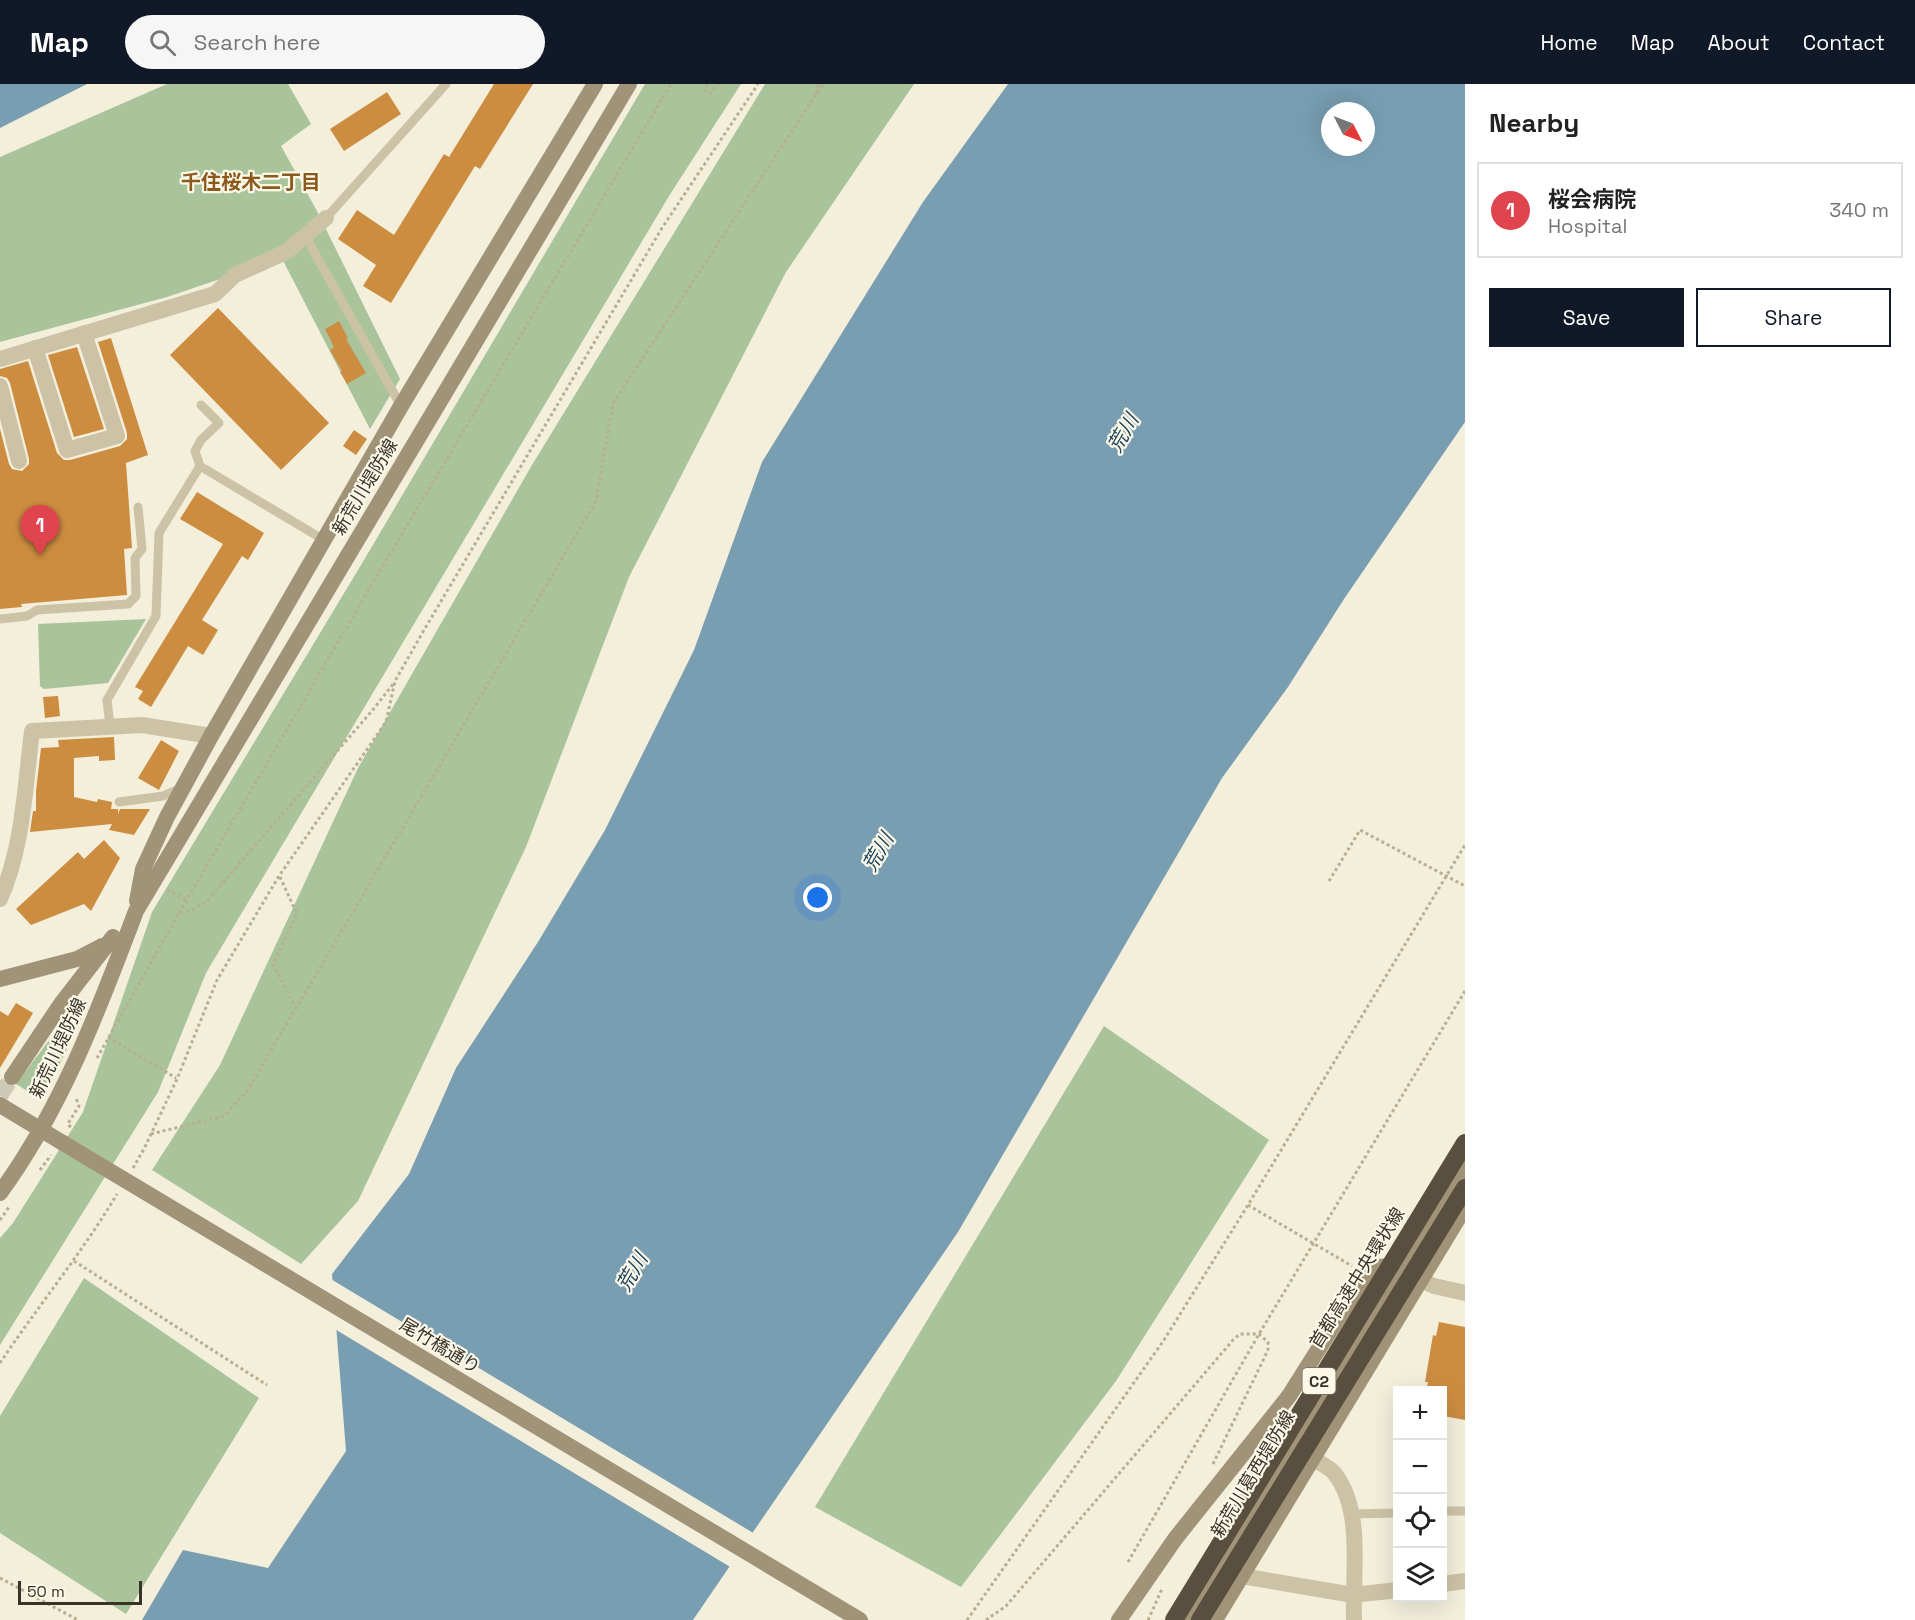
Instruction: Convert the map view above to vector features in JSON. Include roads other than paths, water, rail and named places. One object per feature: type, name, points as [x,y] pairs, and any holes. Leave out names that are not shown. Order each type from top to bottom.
[{"type":"highway","name":"首都高速中央環状線","points":[[1174,1620],[1465,1143]]},
{"type":"highway","name":"C2","points":[[1200,1620],[1465,1188]]},
{"type":"main road","name":"新荒川堤防線","points":[[136,911],[143,869],[180,791],[401,406],[595,84]]},
{"type":"main road","name":"新荒川堤防線","points":[[0,1193],[20,1166],[41,1130],[90,1030],[136,911],[629,84]]},
{"type":"main road","points":[[0,979],[77,959],[113,937],[136,911]]},
{"type":"main road","name":"新荒川堤防線","points":[[12,1077],[61,1004],[113,937]]},
{"type":"main road","name":"尾竹橋通り","points":[[0,1105],[41,1130],[60,1150],[860,1620]]},
{"type":"main road","name":"新荒川葛西堤防線","points":[[1188,1620],[1399,1269],[1465,1164]]},
{"type":"main road","points":[[1215,1620],[1465,1207]]},
{"type":"main road","points":[[1119,1620],[1175,1539],[1289,1396],[1320,1349],[1358,1283],[1369,1272],[1381,1265],[1399,1269],[1420,1280]]},
{"type":"street","points":[[0,359],[215,294],[235,275],[286,252],[326,218]]},
{"type":"street","points":[[35,348],[67,450],[117,436],[84,333]]},
{"type":"street","points":[[0,386],[19,461]]},
{"type":"street","points":[[0,899],[8,882],[18,837],[32,731],[142,725],[211,736]]},
{"type":"street","points":[[1420,1280],[1465,1293]]},
{"type":"street","points":[[1312,1458],[1334,1472],[1345,1491],[1352,1514],[1354,1523],[1354,1620]]},
{"type":"street","points":[[1242,1576],[1353,1595],[1393,1591]]},
{"type":"street","points":[[1447,1583],[1465,1581]]},
{"type":"lane","points":[[326,218],[446,84]]},
{"type":"lane","points":[[304,236],[401,406]]},
{"type":"lane","points":[[201,405],[219,423],[201,440],[195,451],[200,466],[324,540]]},
{"type":"lane","points":[[110,726],[107,700],[156,616],[159,533],[200,466]]},
{"type":"lane","points":[[0,619],[27,616],[37,610],[128,604],[136,596],[135,558],[142,549],[138,507]]},
{"type":"lane","points":[[119,802],[180,791]]},
{"type":"lane","points":[[1447,1511],[1465,1511]]},
{"type":"lane","points":[[1352,1514],[1393,1513]]},
{"type":"water","points":[[0,84],[87,84],[0,128]]},
{"type":"water","name":"荒川","points":[[1008,84],[1465,84],[1465,422],[1344,599],[1288,687],[1222,778],[958,1232],[693,1620],[142,1620],[183,1550],[268,1568],[346,1451],[332,1274],[409,1174],[456,1068],[538,942],[605,830],[694,650],[762,462],[923,202]]},
{"type":"tunnel","points":[[0,1096],[12,1077]]},
{"type":"place","name":"桜会病院","points":[[40,555]]},
{"type":"district","name":"千住桜木二丁目","points":[[251,182]]}]
